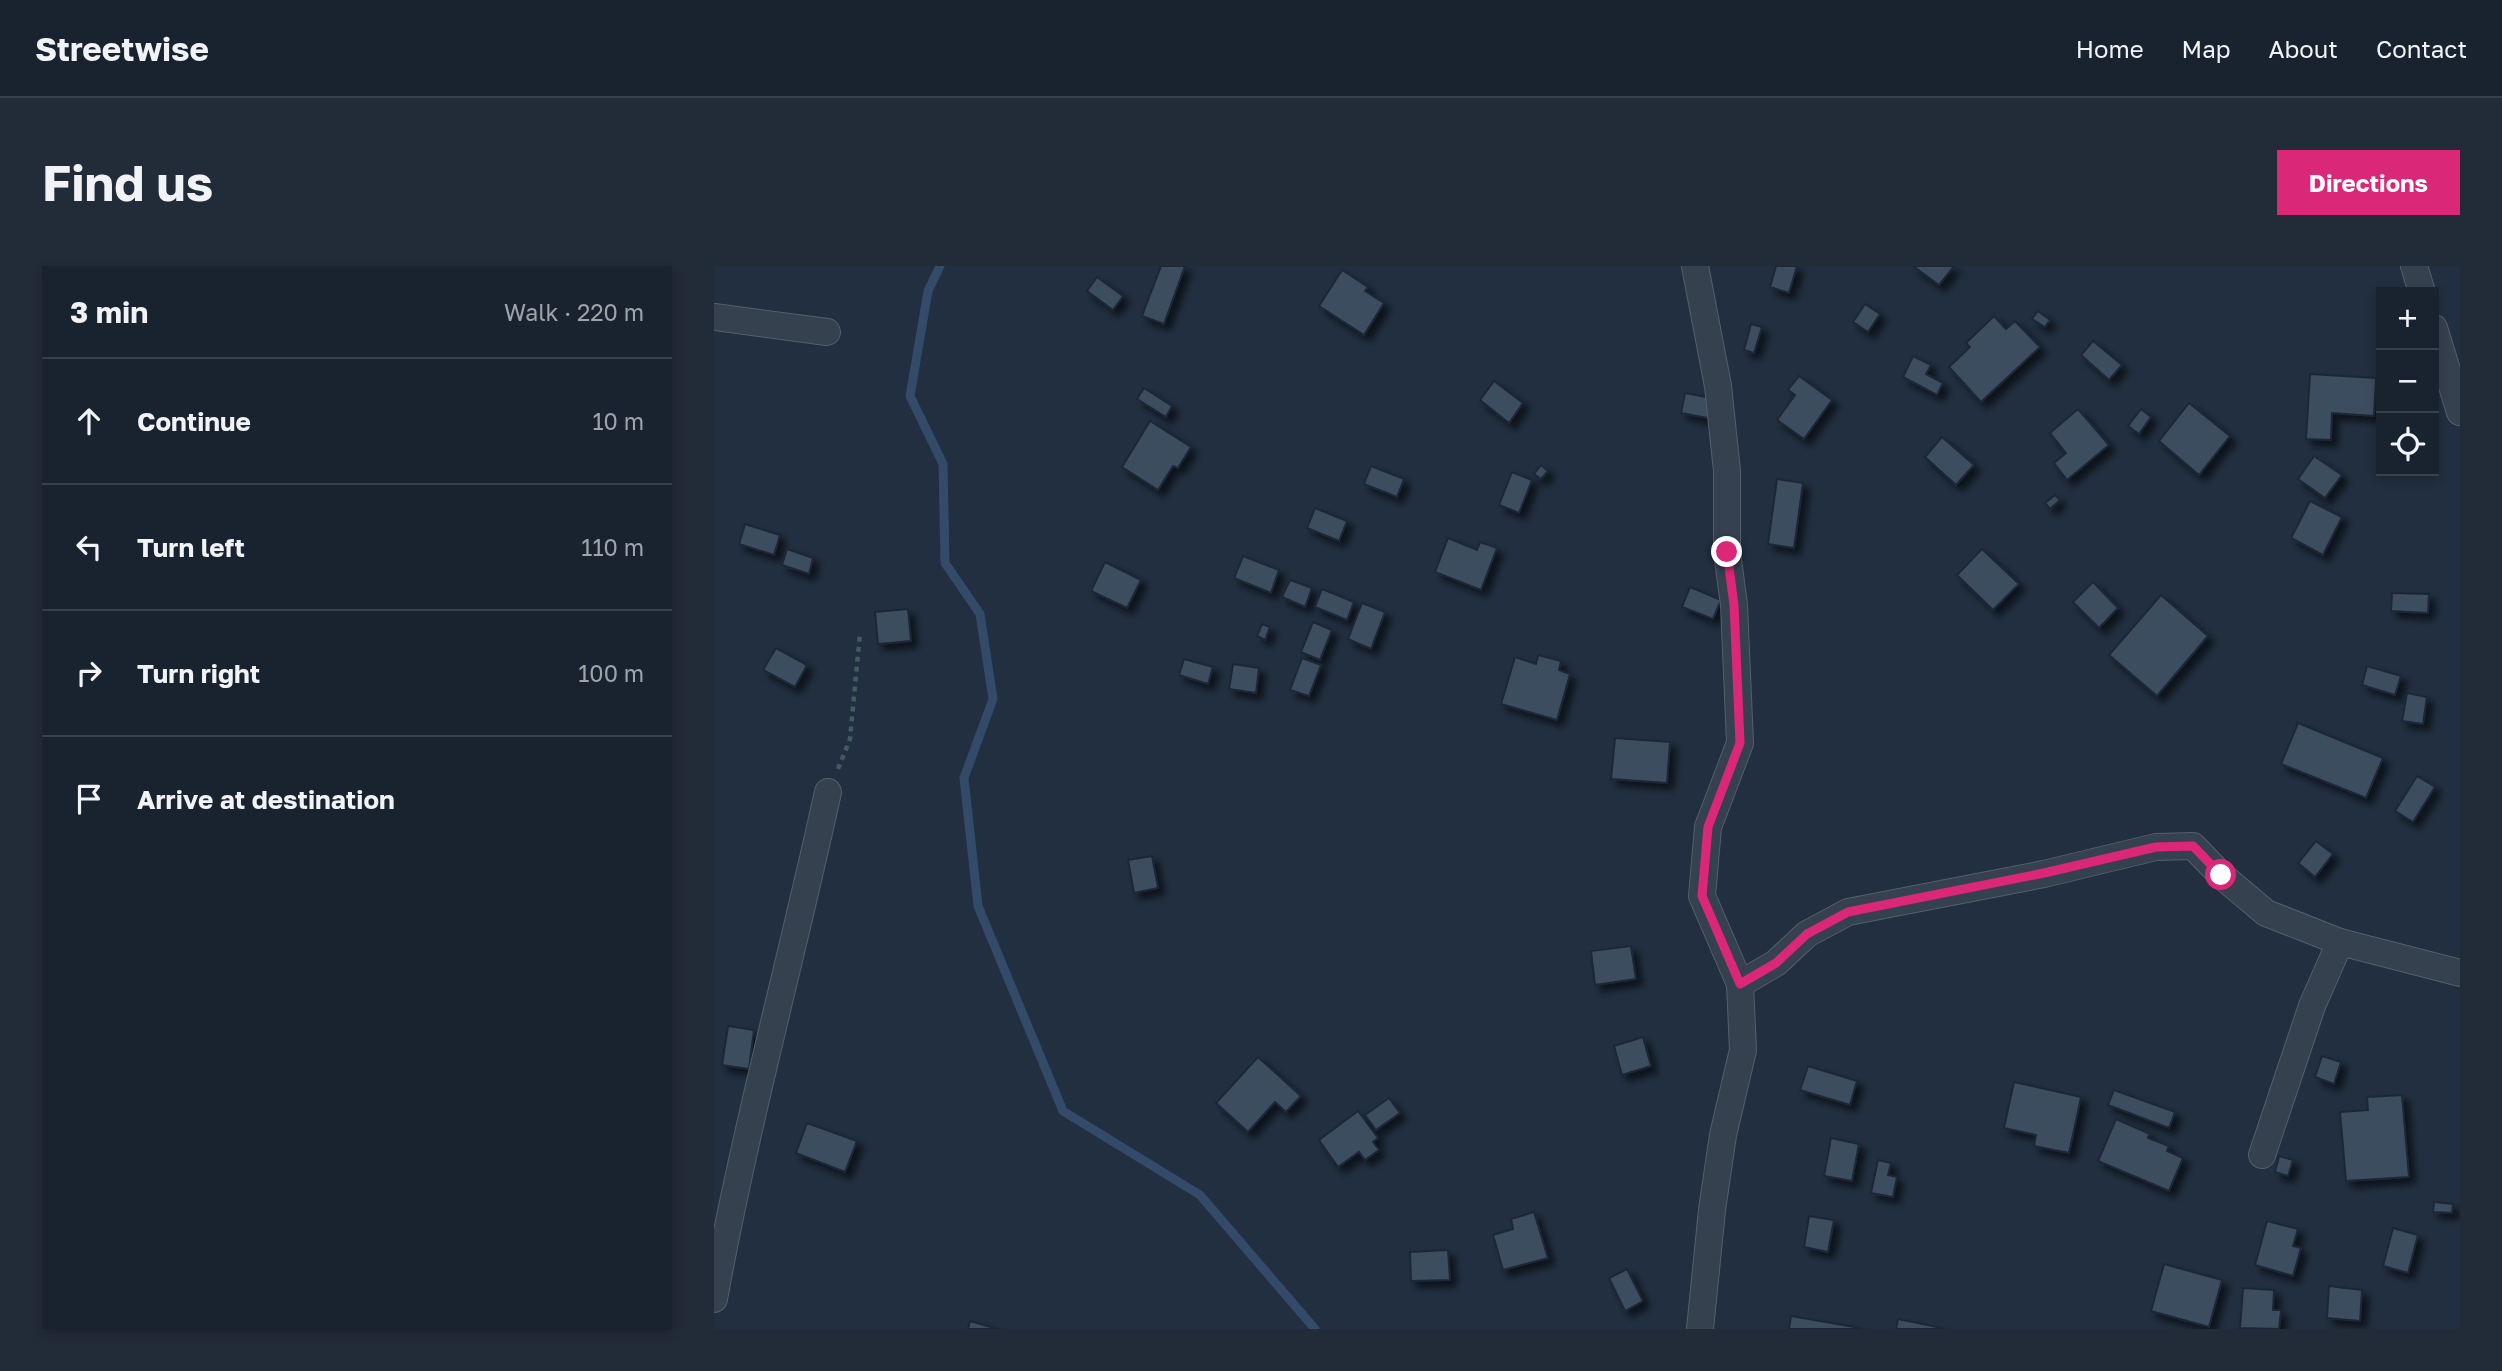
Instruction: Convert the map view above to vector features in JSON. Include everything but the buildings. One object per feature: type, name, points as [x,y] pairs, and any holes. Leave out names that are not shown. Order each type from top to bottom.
[{"type":"street","points":[[1695,266],[1717,386],[1727,471],[1727,552],[1734,605],[1740,743],[1708,827],[1702,896],[1740,984],[1743,1050],[1723,1135],[1700,1329]]},
{"type":"street","points":[[2414,266],[2420,287]]},
{"type":"street","points":[[714,317],[827,332]]},
{"type":"street","points":[[2439,344],[2460,412]]},
{"type":"street","points":[[714,1298],[725,1169],[796,938],[828,792]]},
{"type":"street","points":[[1740,984],[1776,963],[1807,934],[1848,912],[2044,873],[2156,847],[2193,846],[2221,875],[2266,913],[2340,942],[2460,973]]},
{"type":"street","points":[[2262,1155],[2312,1006],[2340,942]]},
{"type":"path","points":[[828,792],[850,739],[860,633]]},
{"type":"waterway","points":[[940,266],[928,291],[910,396],[943,464],[945,563],[980,614],[993,699],[964,778],[978,906],[1063,1111],[1200,1195],[1315,1329]]},
{"type":"route","points":[[1727,552],[1734,605],[1740,743],[1708,827],[1702,896],[1740,984],[1776,963],[1807,934],[1848,912],[2044,873],[2156,847],[2193,846],[2221,875]]}]
